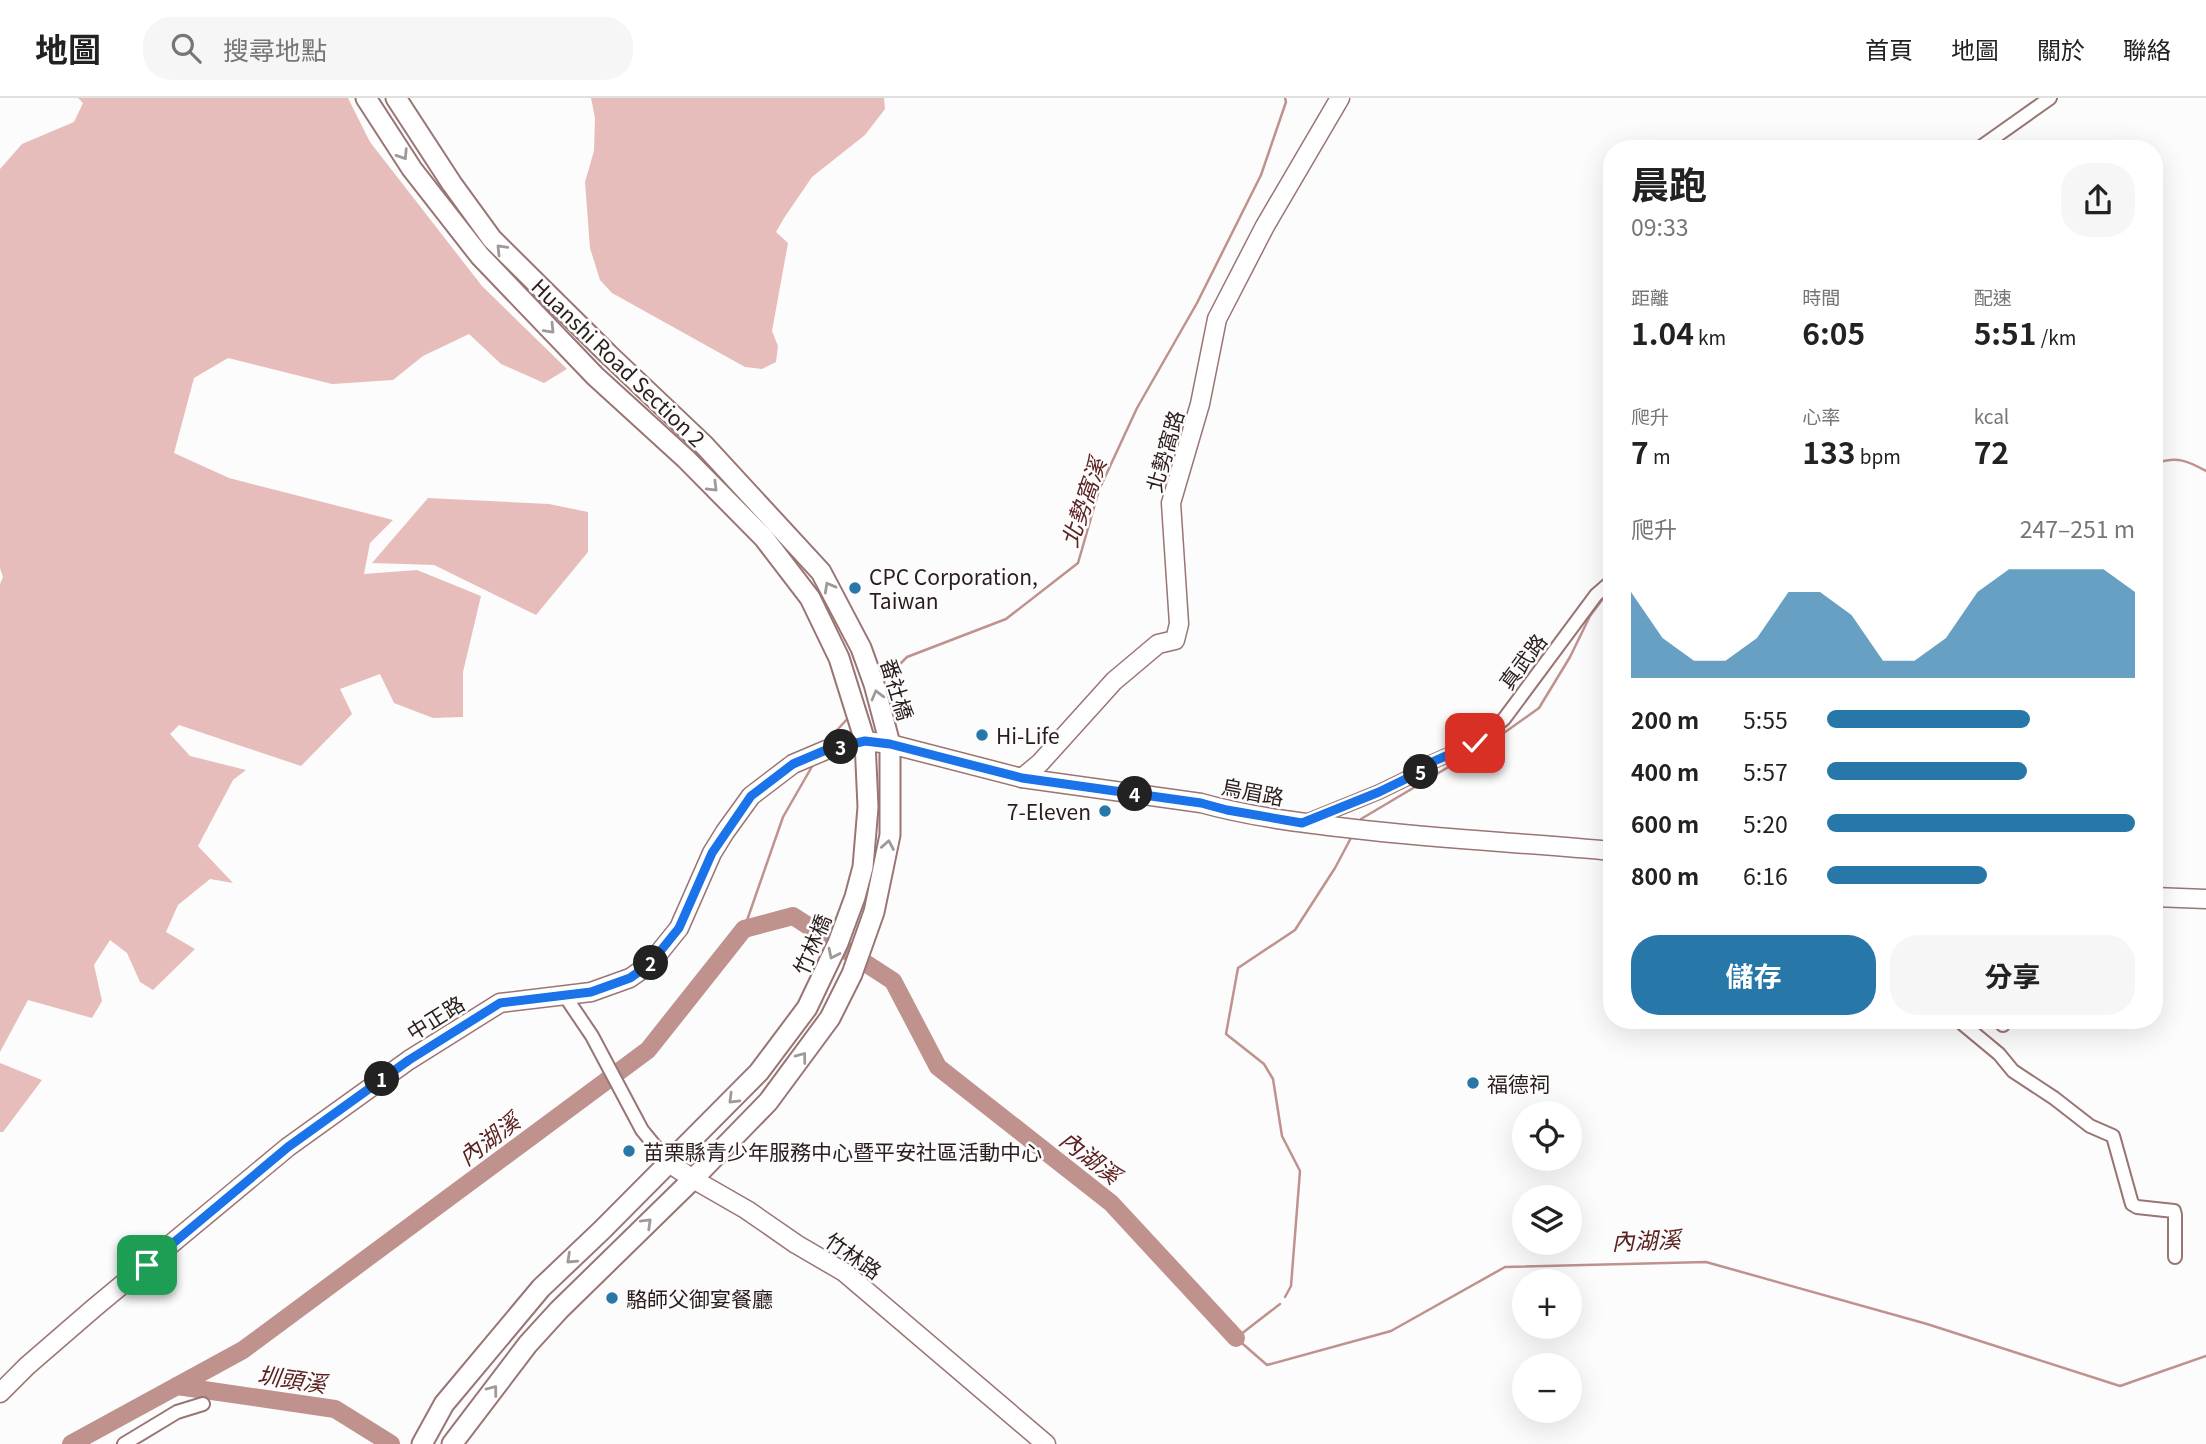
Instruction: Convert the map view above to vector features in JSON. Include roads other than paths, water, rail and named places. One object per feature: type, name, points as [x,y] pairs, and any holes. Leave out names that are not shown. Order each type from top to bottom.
[{"type":"main road","name":"Huanshi Road Section 2","points":[[366,98],[412,169],[480,256],[594,376],[686,459],[764,538],[810,598],[839,658],[865,741]]},
{"type":"main road","name":"Huanshi Road Section 2","points":[[396,98],[452,184],[492,239],[704,445],[821,572],[861,648]]},
{"type":"main road","name":"北勢窩路","points":[[1022,778],[1040,763],[1114,681],[1158,644],[1175,640],[1179,624],[1171,503],[1200,404],[1217,320],[1265,226],[1340,98]]},
{"type":"main road","name":"番社橋","points":[[861,648],[890,744]]},
{"type":"main road","name":"中正路","points":[[0,1393],[94,1308],[288,1147],[409,1060],[500,1003],[591,992],[630,978],[650,964],[679,928],[712,853],[725,832],[751,796],[793,764],[826,750],[865,741],[890,744]]},
{"type":"main road","name":"竹林橋","points":[[669,1163],[759,1072],[807,1008],[838,943],[863,867],[868,807],[865,741]]},
{"type":"main road","name":"烏眉路","points":[[890,744],[1022,778],[1201,803],[1302,823],[1388,833],[1603,850]]},
{"type":"main road","points":[[452,1444],[551,1318],[768,1102],[830,1018],[852,974],[874,912],[890,835],[890,744]]},
{"type":"main road","points":[[2163,898],[2206,900]]},
{"type":"main road","points":[[426,1437],[444,1404],[541,1288],[669,1163]]},
{"type":"main road","name":"竹林路","points":[[669,1163],[692,1180],[747,1210],[796,1244],[844,1272],[1045,1444]]},
{"type":"street","points":[[1991,140],[2050,98]]},
{"type":"street","name":"真武路","points":[[1302,823],[1379,792],[1420,772],[1432,762],[1475,743],[1504,719],[1595,595],[1603,588]]},
{"type":"street","name":"竹林路","points":[[565,996],[592,1036],[632,1114],[669,1163]]},
{"type":"street","points":[[1969,1029],[1999,1054],[2013,1071],[2090,1126],[2113,1136],[2132,1204],[2137,1207],[2174,1211],[2175,1257]]},
{"type":"street","points":[[124,1444],[177,1412],[203,1404]]},
{"type":"waterway","name":"北勢窩溪","points":[[881,683],[907,657],[1006,619],[1078,563],[1099,490],[1137,408],[1197,303],[1261,175],[1286,102],[1285,98]]},
{"type":"waterway","points":[[2163,462],[2181,460],[2206,471]]},
{"type":"waterway","points":[[1359,824],[1361,819],[1494,740],[1539,708],[1570,657],[1590,616],[1603,599]]},
{"type":"waterway","name":"北勢窩溪","points":[[826,742],[850,716]]},
{"type":"waterway","name":"北勢窩溪","points":[[744,929],[783,817],[814,763]]},
{"type":"waterway","points":[[1285,1297],[1291,1286],[1300,1171],[1282,1136],[1273,1079],[1264,1064],[1226,1034],[1238,968],[1295,930],[1352,836]]},
{"type":"waterway","name":"內湖溪","points":[[71,1444],[243,1350],[648,1050],[744,929],[793,916],[893,981],[938,1067],[1111,1203],[1236,1338]]},
{"type":"waterway","name":"內湖溪","points":[[1280,1304],[1236,1338],[1267,1365],[1391,1331],[1505,1267],[1706,1262],[1927,1324],[2120,1386],[2206,1356]]},
{"type":"waterway","name":"圳頭溪","points":[[177,1386],[335,1409],[391,1444]]},
{"type":"place","name":"CPC Corporation, Taiwan","points":[[855,588]]},
{"type":"place","name":"Hi-Life","points":[[982,735]]},
{"type":"place","name":"7-Eleven","points":[[1105,811]]},
{"type":"place","name":"福德祠","points":[[1473,1083]]},
{"type":"place","name":"苗栗縣青少年服務中心暨平安社區活動中心","points":[[629,1151]]},
{"type":"place","name":"駱師父御宴餐廳","points":[[612,1298]]}]
